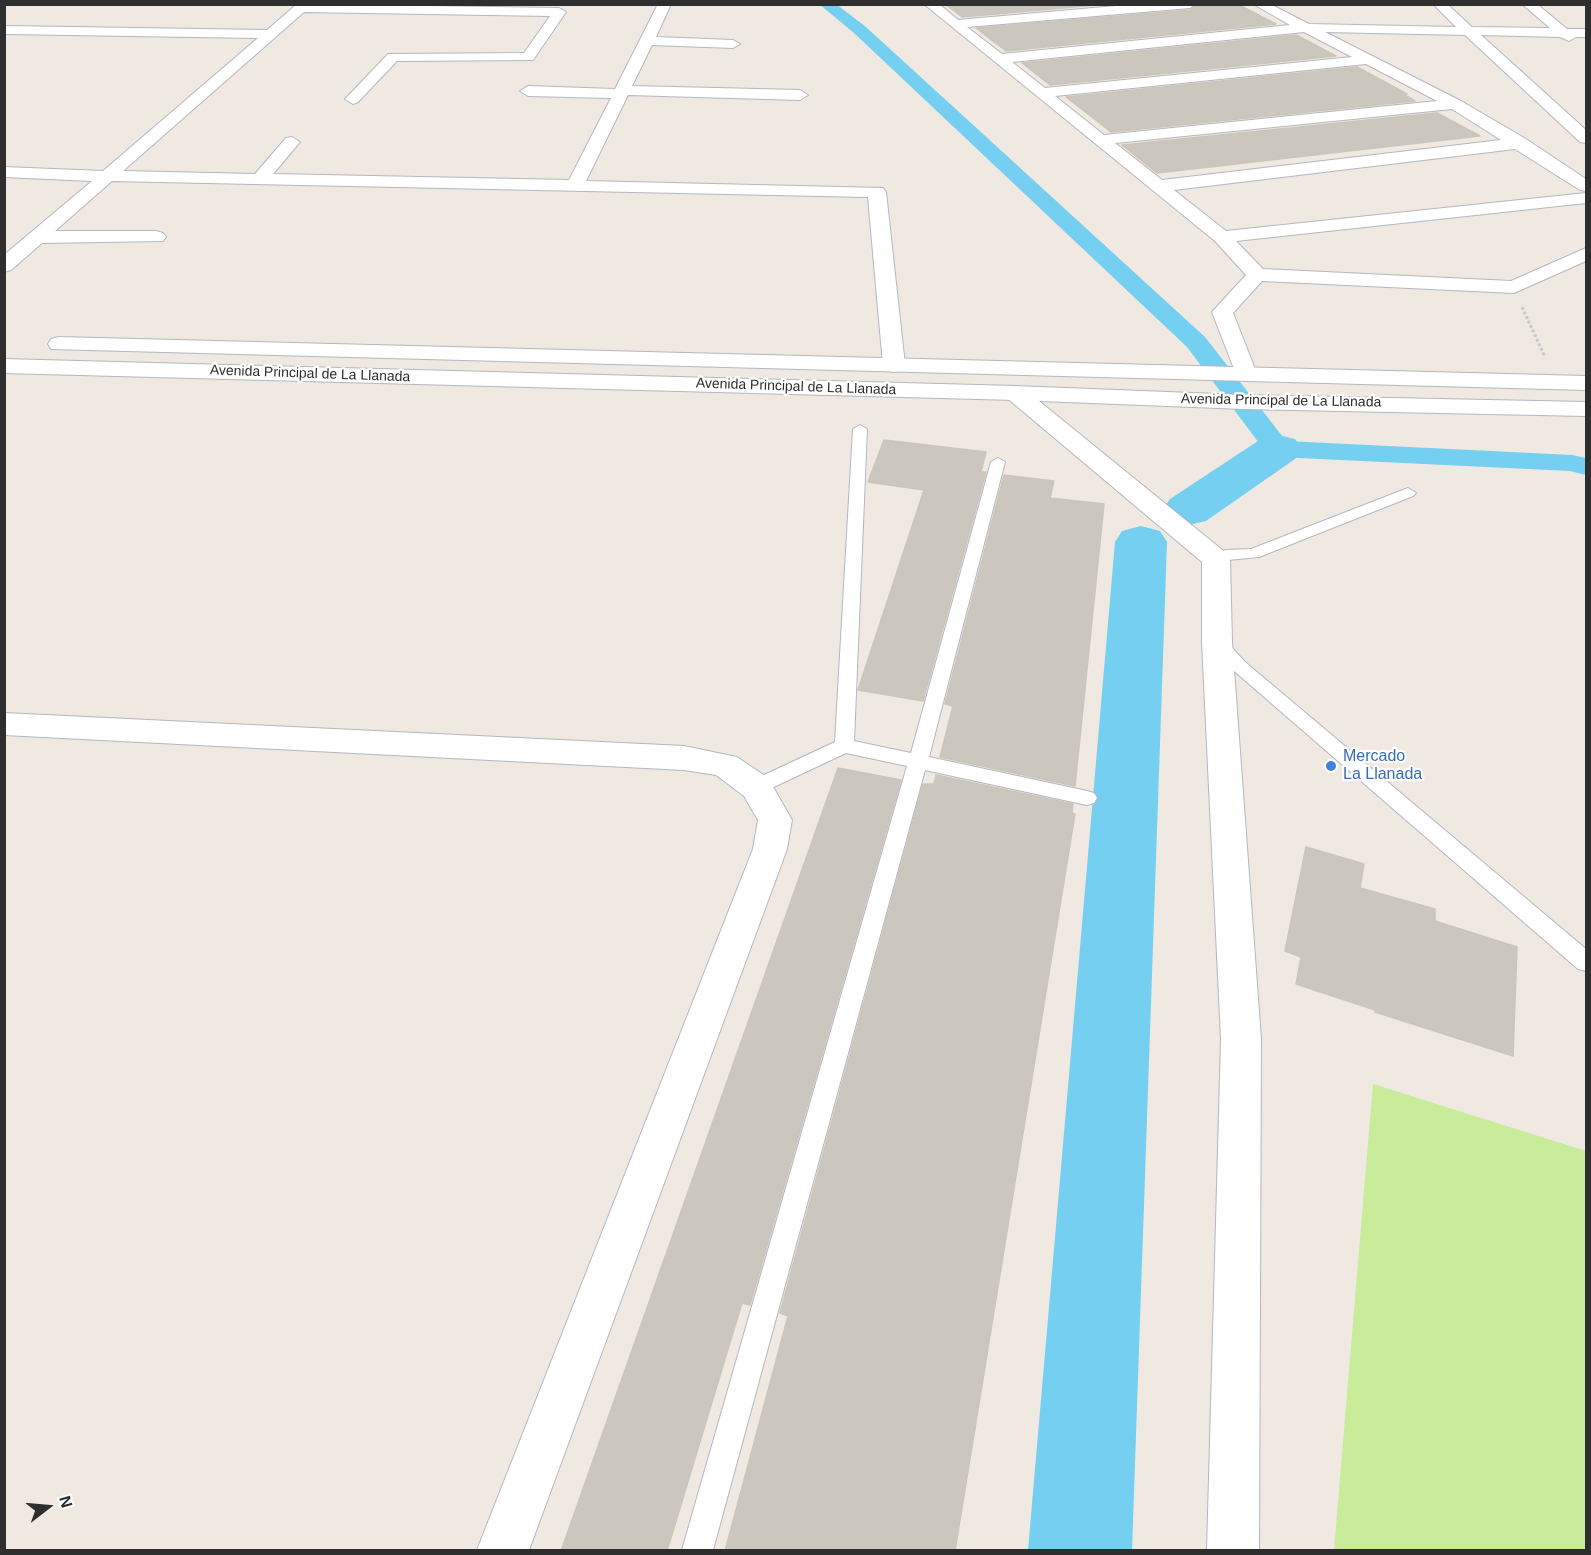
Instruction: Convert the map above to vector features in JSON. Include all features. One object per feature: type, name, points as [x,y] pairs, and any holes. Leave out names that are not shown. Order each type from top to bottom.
[{"type":"street","points":[[221,56],[281,4]]},
{"type":"street","points":[[576,184],[665,4]]},
{"type":"street","points":[[930,4],[1222,237],[1257,275],[1514,287],[1587,254]]},
{"type":"street","points":[[956,24],[1190,4]]},
{"type":"street","points":[[1259,4],[1455,104],[1587,186]]},
{"type":"street","points":[[1439,4],[1587,138]]},
{"type":"street","points":[[1528,4],[1587,50]]},
{"type":"street","points":[[4,266],[303,6],[365,14],[559,12],[528,57],[390,52],[353,99]]},
{"type":"street","points":[[1348,13],[1409,81]]},
{"type":"street","points":[[998,58],[1305,28],[1587,33]]},
{"type":"street","points":[[4,30],[243,38]]},
{"type":"street","points":[[4,37],[267,38]]},
{"type":"street","points":[[647,41],[733,44]]},
{"type":"street","points":[[1041,93],[1366,60]]},
{"type":"street","points":[[528,91],[800,95]]},
{"type":"street","points":[[1099,140],[1455,104]]},
{"type":"street","points":[[260,179],[292,142]]},
{"type":"street","points":[[1160,186],[1520,143]]},
{"type":"street","points":[[63,188],[96,160]]},
{"type":"street","points":[[4,172],[877,192],[894,365]]},
{"type":"street","points":[[1222,237],[1587,198]]},
{"type":"street","points":[[38,237],[156,237]]},
{"type":"street","points":[[1245,374],[1222,312],[1257,275]]},
{"type":"street","name":"Avenida Principal de La Llanada","points":[[40,344],[1585,383]]},
{"type":"street","name":"Avenida Principal de La Llanada","points":[[4,366],[1015,393],[1244,402],[1587,409]]},
{"type":"street","points":[[965,367],[996,378],[1216,559],[1217,642],[1241,1039],[1233,1551]]},
{"type":"street","points":[[1015,393],[1018,379],[1043,369]]},
{"type":"street","points":[[4,724],[684,758],[724,765],[756,787],[775,820],[770,849],[503,1551]]},
{"type":"lane","points":[[844,746],[860,429]]},
{"type":"lane","points":[[697,1551],[918,762],[998,462]]},
{"type":"lane","points":[[1216,559],[1226,555],[1253,554],[1408,493]]},
{"type":"lane","points":[[1217,642],[1239,666],[1587,962]]},
{"type":"lane","points":[[756,787],[844,746],[1087,798]]},
{"type":"path","points":[[1514,287],[1544,356],[1585,383]]},
{"type":"green space","points":[[1373,1084],[1586,1151],[1586,1550],[1334,1550]]},
{"type":"building","points":[[945,4],[1107,4],[962,17]]},
{"type":"building","points":[[1198,4],[1237,4],[1276,24],[1006,51],[976,28],[1190,10]]},
{"type":"building","points":[[1296,35],[1336,56],[1050,85],[1022,63]]},
{"type":"building","points":[[1357,67],[1407,94],[1403,94],[1415,101],[1111,132],[1066,97]]},
{"type":"building","points":[[1437,113],[1480,136],[1157,173],[1122,145]]},
{"type":"building","points":[[884,440],[986,452],[981,472],[986,472],[923,701],[858,690],[924,490],[868,482]]},
{"type":"building","points":[[1004,475],[1054,481],[1050,498],[1104,504],[1075,786],[940,757],[953,706],[945,704]]},
{"type":"building","points":[[838,768],[901,780],[750,1305],[742,1303],[667,1551],[561,1551]]},
{"type":"building","points":[[936,775],[1073,804],[1072,813],[1075,814],[955,1551],[725,1551],[788,1316],[780,1313],[923,784],[934,784]]},
{"type":"building","points":[[1306,847],[1364,864],[1360,888],[1435,909],[1435,921],[1517,947],[1513,1056],[1296,984],[1301,957],[1285,951]]},
{"type":"waterway","points":[[826,4],[860,30],[1196,342],[1278,449],[1572,463],[1586,467]]},
{"type":"waterway","points":[[1188,510],[1278,449]]},
{"type":"waterway","points":[[1080,1550],[1141,542]]},
{"type":"place","name":"Mercado La Llanada","points":[[1331,766]]}]
